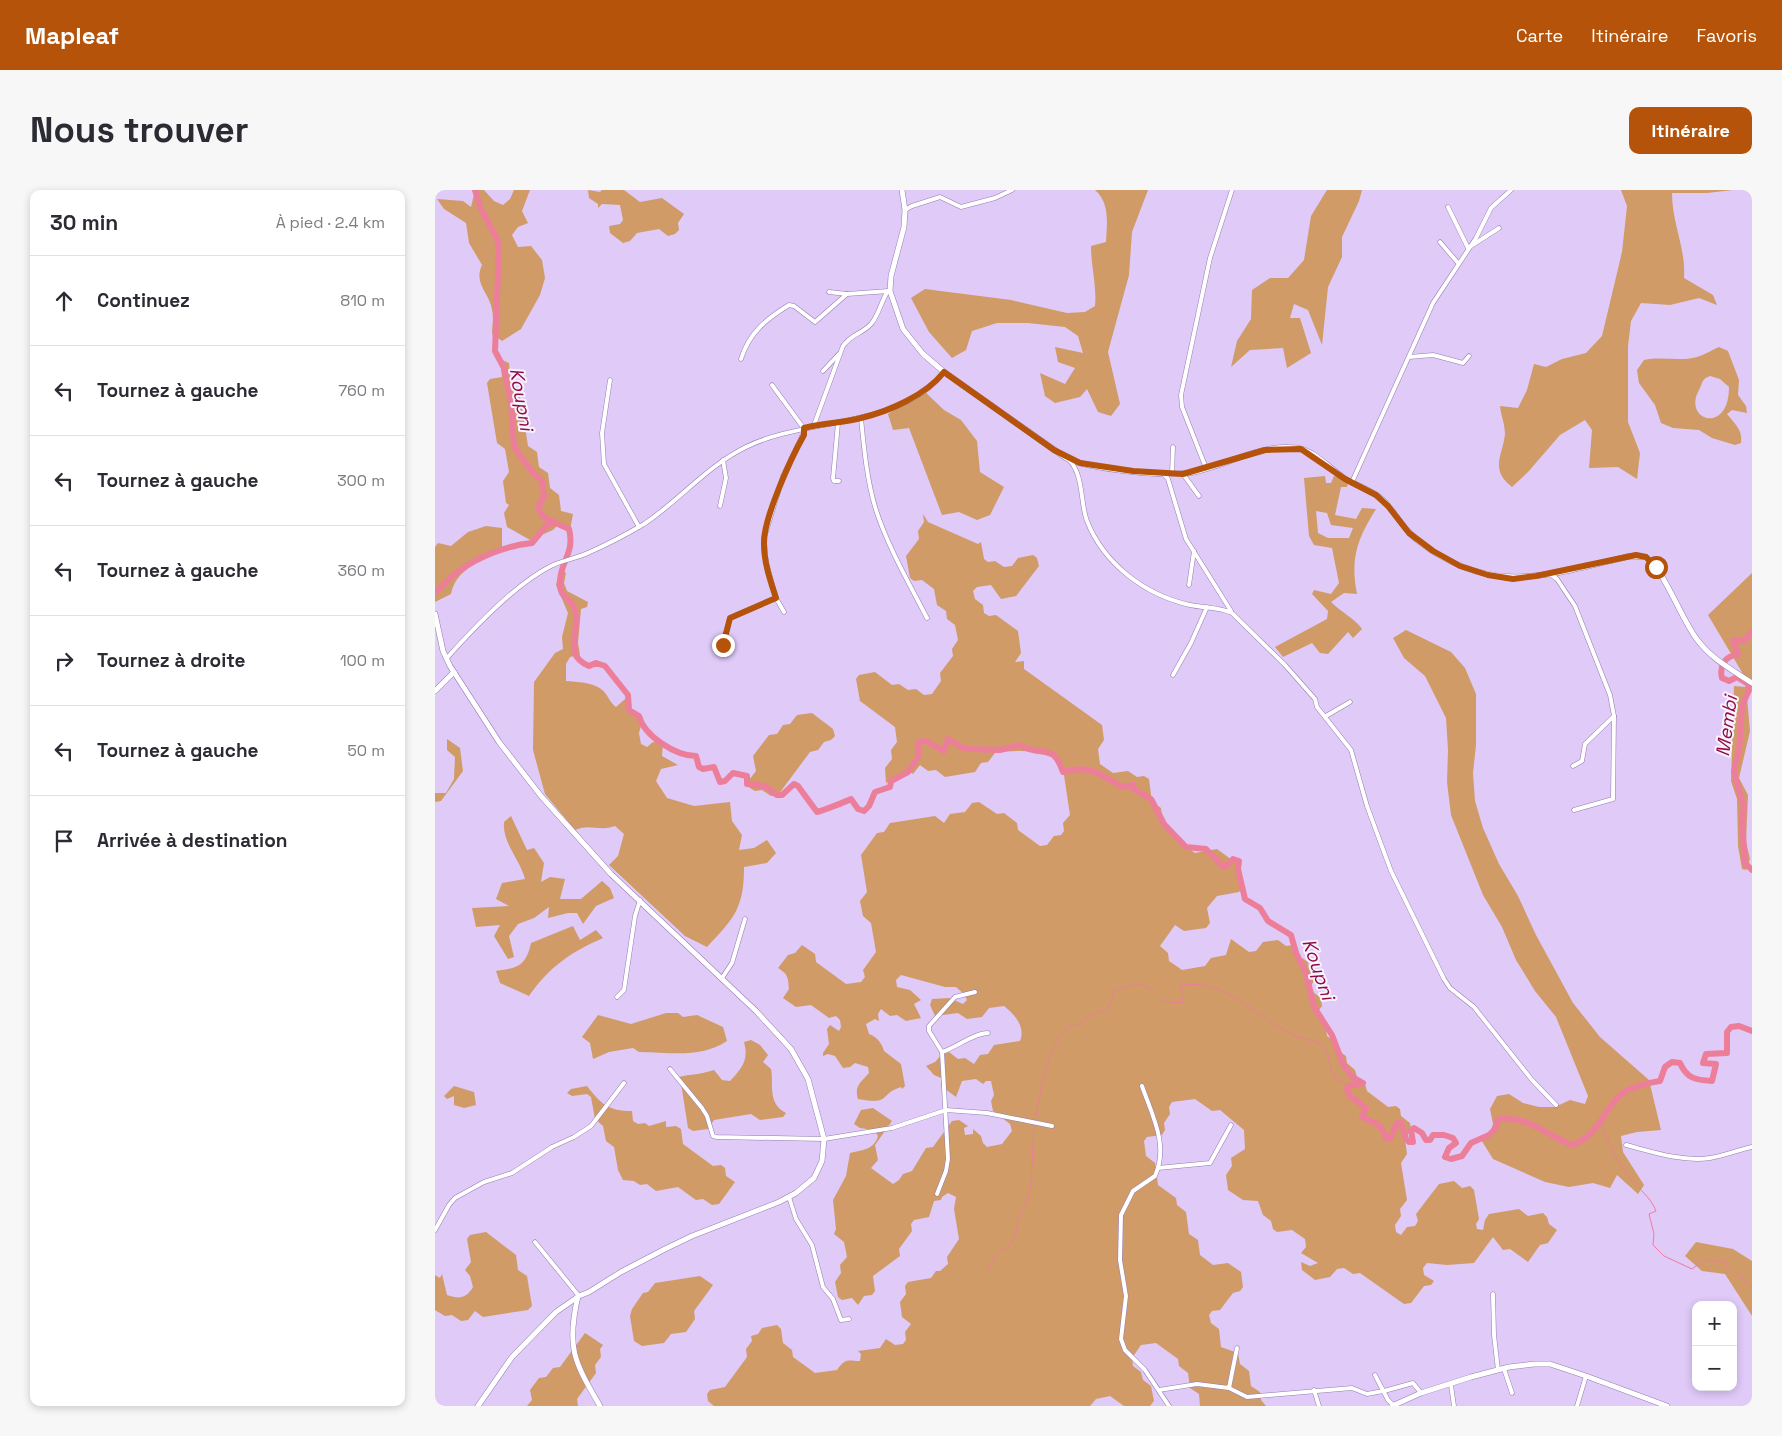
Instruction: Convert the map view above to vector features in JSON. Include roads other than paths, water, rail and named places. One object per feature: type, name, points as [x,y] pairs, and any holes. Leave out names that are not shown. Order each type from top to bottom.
[{"type":"street","points":[[814,425],[839,354],[847,339],[861,333],[871,324],[889,291],[904,227],[905,210],[902,190]]},
{"type":"street","points":[[905,210],[940,197],[961,207],[995,198],[1013,190]]},
{"type":"street","points":[[1206,468],[1182,407],[1181,395],[1211,258],[1232,190]]},
{"type":"street","points":[[1353,482],[1433,303],[1491,208],[1511,190]]},
{"type":"street","points":[[1447,207],[1468,248]]},
{"type":"street","points":[[1468,248],[1499,228]]},
{"type":"street","points":[[1440,242],[1458,263]]},
{"type":"street","points":[[829,292],[847,294],[889,291]]},
{"type":"street","points":[[889,291],[899,320],[909,338],[944,372],[1067,458],[1087,465],[1183,474],[1256,452],[1297,448],[1311,454],[1383,500],[1409,533],[1433,551],[1453,562],[1481,573],[1507,578],[1547,574],[1630,556],[1646,557],[1656,567],[1695,637],[1718,662],[1752,684]]},
{"type":"street","points":[[741,360],[749,339],[761,324],[789,305],[792,304],[815,322],[847,294]]},
{"type":"street","points":[[823,371],[839,354]]},
{"type":"street","points":[[1409,357],[1433,355],[1463,363],[1469,356]]},
{"type":"street","points":[[447,658],[481,622],[543,571],[566,560],[591,552],[639,527],[723,460],[758,441],[814,425],[861,418],[911,398],[936,382],[944,372]]},
{"type":"street","points":[[610,380],[601,433],[604,464],[639,527]]},
{"type":"street","points":[[772,386],[804,428],[804,435],[781,483],[764,538],[766,562],[776,598],[784,612]]},
{"type":"street","points":[[861,418],[875,508],[901,568],[927,618]]},
{"type":"street","points":[[837,422],[833,478],[834,481],[839,481]]},
{"type":"street","points":[[1172,474],[1173,447]]},
{"type":"street","points":[[1067,458],[1075,470],[1090,527],[1103,548],[1123,572],[1155,592],[1189,604],[1232,613]]},
{"type":"street","points":[[720,506],[726,478],[723,460]]},
{"type":"street","points":[[1163,473],[1167,479],[1186,539],[1232,613],[1285,665],[1300,685],[1315,699],[1317,706],[1351,750],[1367,806],[1391,871],[1433,961],[1450,988],[1474,1007],[1532,1080],[1556,1105]]},
{"type":"street","points":[[1183,474],[1199,496]]},
{"type":"street","points":[[1189,585],[1194,551]]},
{"type":"street","points":[[1547,574],[1555,576],[1575,606],[1607,684],[1613,716],[1613,799],[1574,810]]},
{"type":"street","points":[[723,645],[730,618],[776,598]]},
{"type":"street","points":[[1173,675],[1191,643],[1207,607]]},
{"type":"street","points":[[435,614],[447,658],[454,672],[499,742],[541,796],[605,868],[766,1021],[796,1055],[811,1087],[824,1139],[822,1161],[814,1178],[789,1197],[692,1236],[621,1272],[579,1296],[549,1318],[512,1357],[479,1406]]},
{"type":"street","points":[[435,691],[454,672]]},
{"type":"street","points":[[1326,716],[1350,702]]},
{"type":"street","points":[[1573,766],[1581,761],[1587,743],[1613,716]]},
{"type":"street","points":[[617,997],[624,990],[635,916],[640,900]]},
{"type":"street","points":[[722,978],[732,963],[745,919]]},
{"type":"street","points":[[937,1194],[947,1165],[946,1110],[942,1052],[929,1031],[929,1026],[955,997],[975,992]]},
{"type":"street","points":[[942,1052],[964,1044],[977,1034],[988,1033]]},
{"type":"street","points":[[670,1069],[702,1108],[713,1136],[824,1139],[892,1128],[946,1110],[987,1113],[1052,1126]]},
{"type":"street","points":[[435,1230],[455,1198],[484,1182],[512,1173],[552,1147],[574,1137],[591,1126],[624,1083]]},
{"type":"street","points":[[1142,1086],[1161,1140],[1158,1168],[1155,1176],[1133,1192],[1124,1205],[1121,1215],[1119,1245],[1126,1296],[1122,1344],[1159,1390],[1169,1406]]},
{"type":"street","points":[[1158,1168],[1210,1163],[1231,1125]]},
{"type":"street","points":[[1626,1145],[1661,1154],[1694,1159],[1711,1158],[1752,1147]]},
{"type":"street","points":[[789,1197],[796,1218],[812,1245],[823,1287],[833,1299],[841,1320],[849,1319]]},
{"type":"street","points":[[535,1242],[579,1296],[572,1333],[574,1357],[599,1406]]},
{"type":"street","points":[[1493,1294],[1493,1335],[1501,1369],[1512,1393]]},
{"type":"street","points":[[1229,1388],[1237,1348]]},
{"type":"street","points":[[1375,1376],[1393,1406],[1421,1393],[1501,1369],[1519,1365],[1550,1364],[1667,1406]]},
{"type":"street","points":[[1577,1406],[1587,1376]]},
{"type":"street","points":[[1159,1390],[1191,1384],[1229,1388],[1247,1397],[1352,1388],[1367,1394],[1413,1382],[1421,1393]]},
{"type":"street","points":[[1451,1385],[1453,1406]]},
{"type":"street","points":[[1314,1390],[1319,1406]]},
{"type":"waterway","name":"Koupni","points":[[475,190],[481,209],[497,239],[499,247],[495,351],[504,368],[511,403],[514,447],[533,473],[542,481],[544,496],[538,507],[543,517],[569,529],[570,544],[561,574],[560,587],[562,594],[572,603],[576,615],[574,640],[576,655],[580,661],[589,666],[596,663],[605,666],[628,695],[629,710],[639,716],[647,731],[662,744],[679,753],[696,756],[699,767],[703,769],[714,767],[720,782],[725,781],[733,773],[747,776],[747,784],[765,786],[777,795],[782,795],[794,784],[798,786],[817,812],[851,799],[858,809],[864,811],[869,806],[875,792],[890,787],[891,781],[908,772],[918,757],[918,742],[926,741],[944,751],[948,739],[965,749],[1000,750],[1020,745],[1034,751],[1046,752],[1055,756],[1063,772],[1081,769],[1088,770],[1123,787],[1133,785],[1135,790],[1151,799],[1164,824],[1186,847],[1206,849],[1223,867],[1233,859],[1239,861],[1238,869],[1245,899],[1260,908],[1268,921],[1291,935],[1296,953],[1306,973],[1314,1007],[1332,1035],[1343,1064],[1351,1076],[1363,1083],[1349,1086],[1347,1090],[1350,1096],[1366,1108],[1362,1117],[1380,1126],[1386,1138],[1390,1139],[1397,1123],[1401,1123],[1406,1139],[1409,1142],[1413,1142],[1411,1130],[1414,1128],[1422,1133],[1426,1140],[1430,1140],[1433,1135],[1444,1135],[1453,1138],[1456,1143],[1449,1148],[1445,1157],[1451,1159],[1462,1156],[1471,1143],[1489,1135],[1496,1128],[1497,1120],[1507,1119],[1526,1122],[1572,1145],[1582,1141],[1595,1129],[1610,1107],[1623,1093],[1636,1087],[1660,1081],[1665,1067],[1672,1062],[1680,1063],[1693,1078],[1712,1081],[1716,1064],[1703,1063],[1706,1054],[1727,1053],[1727,1032],[1731,1027],[1739,1026],[1752,1031]]},
{"type":"waterway","points":[[435,592],[456,573],[475,561],[503,549],[532,543],[546,526],[552,523]]},
{"type":"waterway","name":"Membi","points":[[1752,632],[1744,641],[1733,640],[1738,655],[1726,659],[1721,670],[1722,678],[1729,681],[1737,677],[1748,684],[1749,690],[1742,706],[1739,751],[1734,771],[1744,808],[1742,821],[1745,863],[1752,870]]},
{"type":"waterway","points":[[1035,1121],[1045,1071],[1054,1046],[1069,1026],[1081,1023],[1103,1011],[1108,1007],[1115,990],[1126,986],[1147,987],[1165,1001],[1175,1003],[1183,1002],[1180,985],[1203,985],[1214,988],[1236,999],[1291,1034],[1320,1044],[1328,1054],[1335,1077],[1340,1082],[1349,1086]]},
{"type":"waterway","points":[[1601,1121],[1619,1162],[1654,1206],[1656,1211],[1649,1214],[1654,1234],[1653,1245],[1664,1256],[1692,1269],[1705,1259],[1725,1263],[1752,1287]]},
{"type":"waterway","points":[[987,1270],[998,1253],[1009,1246],[1016,1235],[1018,1219],[1028,1199],[1031,1182],[1034,1125]]}]
